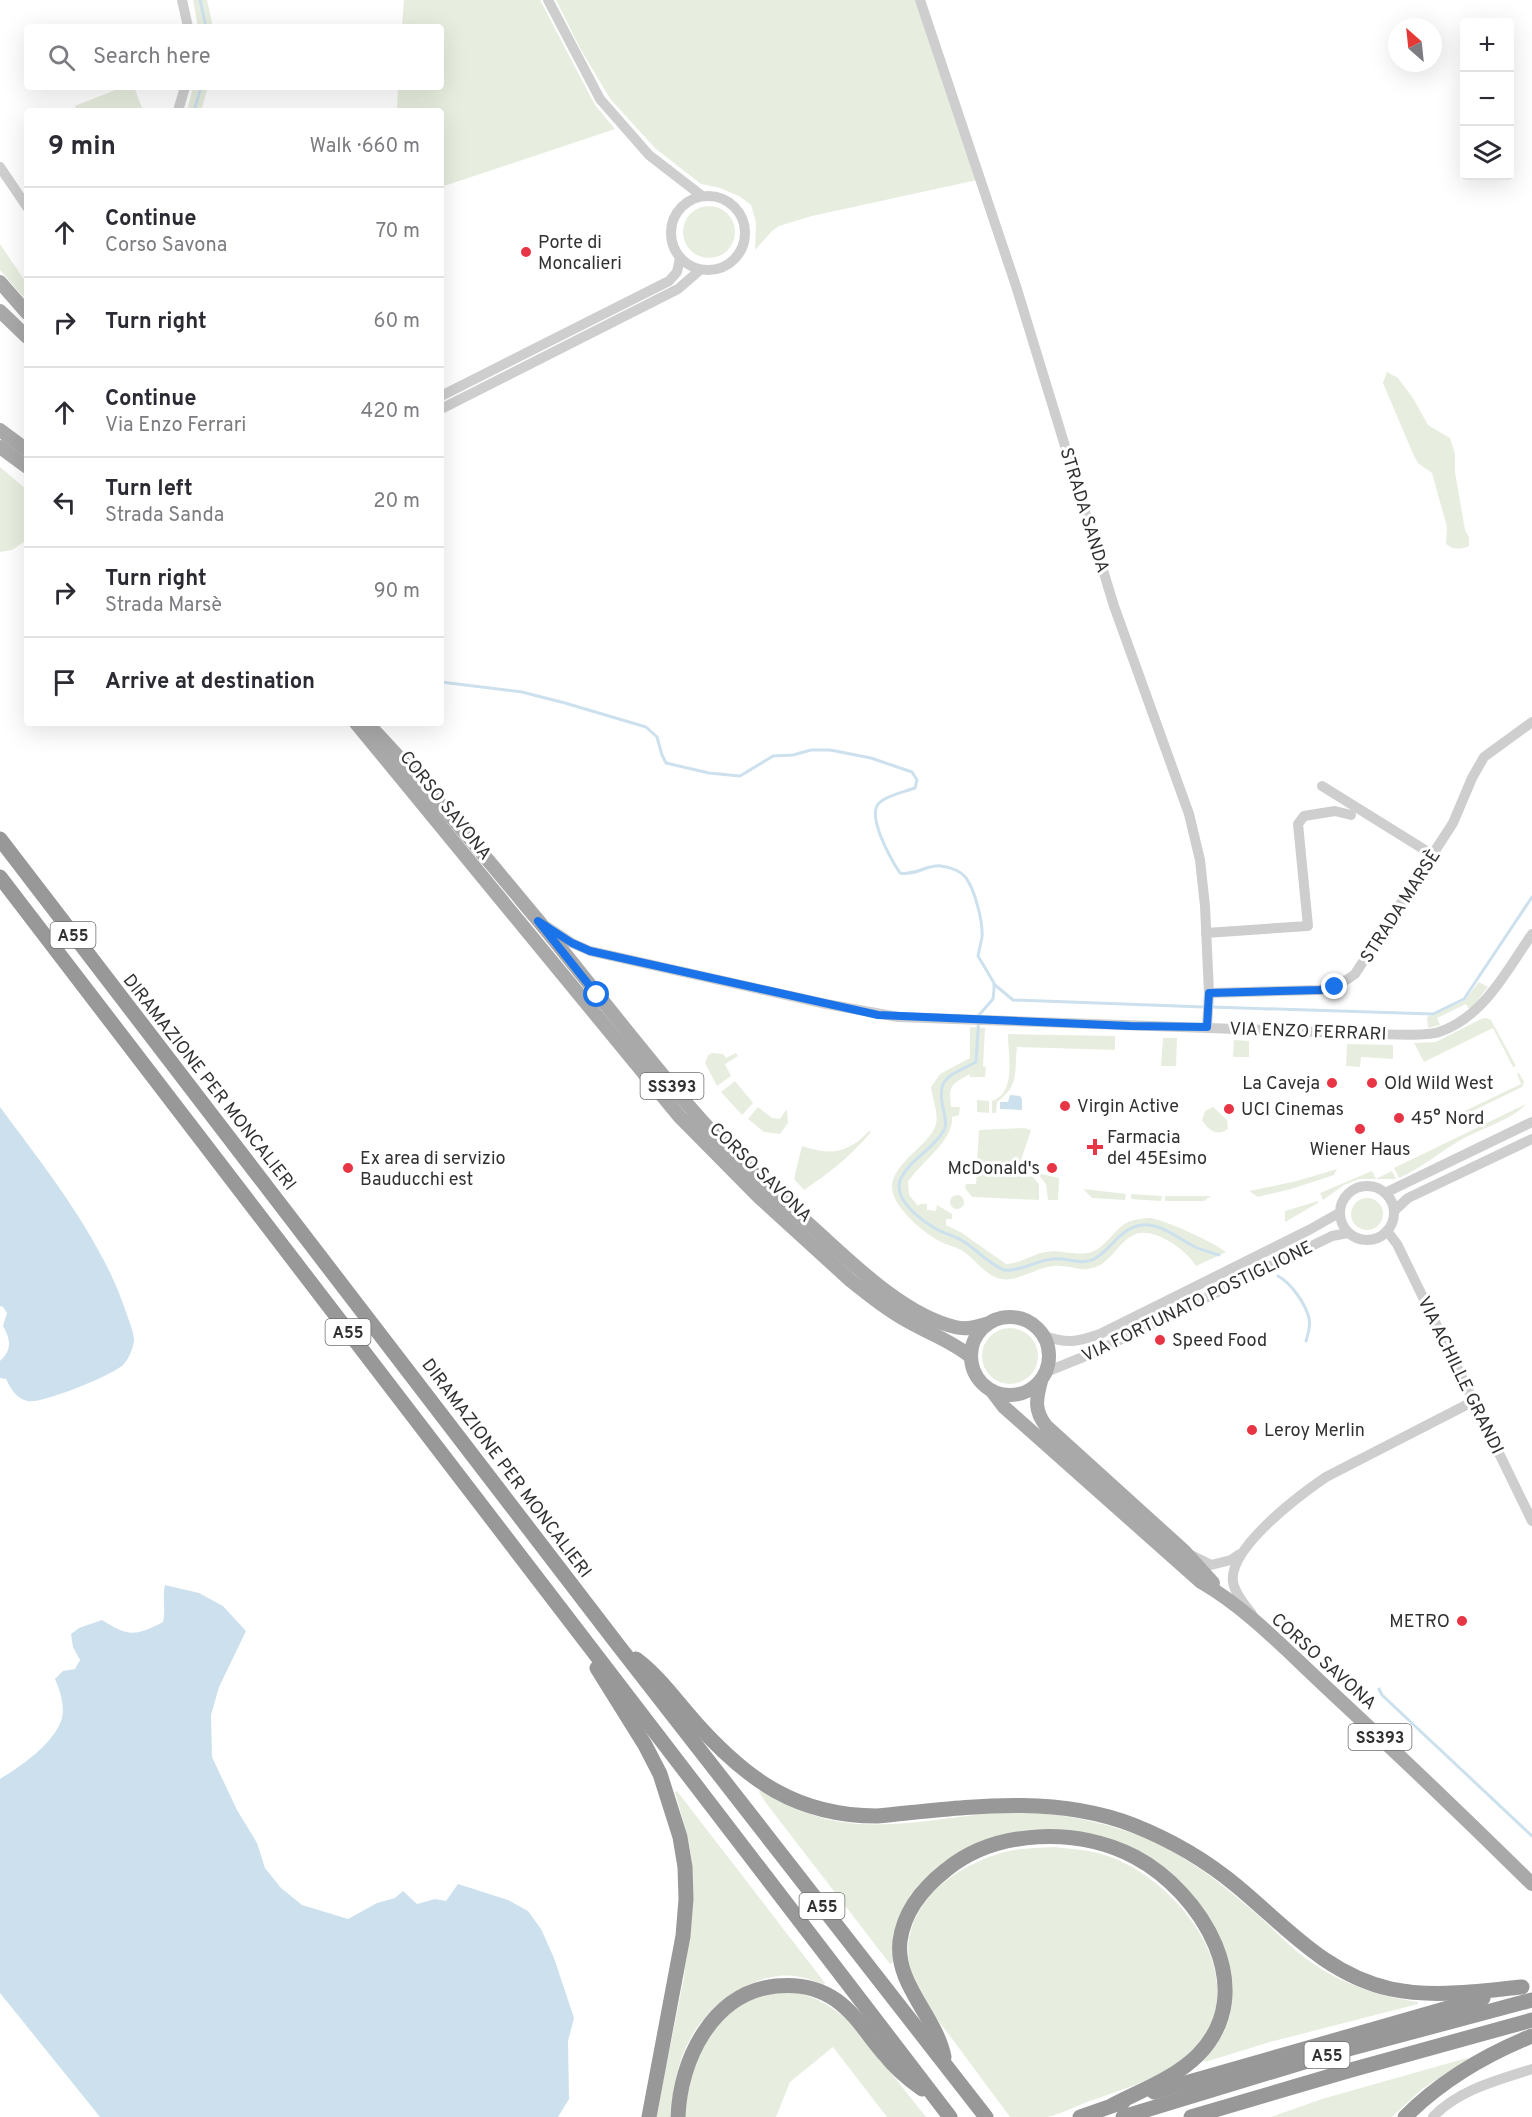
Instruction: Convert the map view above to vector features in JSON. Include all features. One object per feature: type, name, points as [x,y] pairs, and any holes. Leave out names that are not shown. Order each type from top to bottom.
[{"type":"highway","name":"DIRAMAZIONE PER MONCALIERI","points":[[0,839],[618,1645],[986,2117]]},
{"type":"highway","name":"A55","points":[[0,878],[950,2117]]},
{"type":"highway","points":[[581,1635],[610,1691],[645,1745],[660,1774],[680,1837],[685,1867],[686,1899],[683,1936],[649,2117]]},
{"type":"highway","points":[[618,1645],[652,1671],[695,1722],[733,1760],[769,1788],[808,1806],[844,1814],[877,1816],[1022,1804],[1104,1816],[1156,1835],[1202,1860],[1238,1887],[1306,1947],[1352,1976],[1390,1989],[1419,1993],[1458,1993],[1527,1985]]},
{"type":"highway","points":[[946,2063],[942,2045],[915,1997],[903,1969],[900,1941],[903,1927],[913,1905],[934,1879],[980,1850],[998,1844],[1035,1838],[1053,1837],[1094,1842],[1134,1857],[1154,1869],[1183,1895],[1195,1908],[1213,1940],[1224,1970],[1225,2003],[1221,2019],[1215,2033],[1200,2054],[1118,2111]]},
{"type":"highway","points":[[678,2117],[680,2092],[686,2066],[692,2052],[716,2018],[739,1997],[769,1987],[784,1985],[809,1988],[836,2000],[901,2072],[938,2100]]},
{"type":"highway","points":[[1080,2117],[1118,2111],[1209,2075],[1527,1985]]},
{"type":"highway","name":"A55","points":[[1118,2111],[1532,2000]]},
{"type":"highway","name":"A55","points":[[1191,2117],[1532,2020]]},
{"type":"highway","points":[[1404,2117],[1436,2088],[1457,2074],[1532,2036]]},
{"type":"highway","name":"A55","points":[[1204,2117],[1227,2106]]},
{"type":"main road","points":[[0,282],[24,310]]},
{"type":"main road","points":[[0,310],[24,334]]},
{"type":"main road","points":[[0,430],[24,448]]},
{"type":"main road","points":[[0,439],[24,457]]},
{"type":"main road","points":[[0,447],[24,465]]},
{"type":"main road","points":[[0,457],[24,474]]},
{"type":"main road","points":[[350,726],[408,776]]},
{"type":"main road","name":"CORSO SAVONA","points":[[359,726],[408,776],[538,921],[690,1107],[760,1179],[851,1263],[879,1286],[923,1314],[955,1327],[969,1328],[1007,1317],[1018,1317],[1037,1327],[1049,1348],[1049,1360],[1036,1400],[1036,1409],[1046,1426],[1184,1551],[1210,1578],[1219,1592]]},
{"type":"main road","name":"CORSO SAVONA","points":[[368,726],[679,1116],[717,1157],[870,1296],[914,1324],[953,1343],[970,1357],[978,1379],[992,1391],[1004,1407],[1201,1581],[1219,1592],[1267,1633],[1532,1884]]},
{"type":"main road","points":[[376,726],[408,776]]},
{"type":"main road","points":[[970,1357],[972,1344],[986,1324]]},
{"type":"main road","points":[[992,1391],[1005,1395],[1018,1395],[1030,1390],[1043,1377]]},
{"type":"street","points":[[182,0],[187,24]]},
{"type":"street","points":[[548,0],[600,99],[649,155],[702,196],[720,198],[735,207],[744,222],[745,240],[741,251],[734,261],[712,270],[700,270],[680,258],[670,235],[676,214],[682,206],[702,196]]},
{"type":"street","name":"STRADA SANDA","points":[[920,0],[1020,297],[1114,606],[1189,814],[1200,860],[1209,996],[1207,1027]]},
{"type":"street","points":[[179,108],[184,90]]},
{"type":"street","points":[[0,167],[24,203]]},
{"type":"street","points":[[679,178],[682,206]]},
{"type":"street","points":[[444,394],[669,281],[677,272],[680,258]]},
{"type":"street","points":[[444,407],[678,289],[700,270]]},
{"type":"street","name":"STRADA MARSÈ","points":[[1209,996],[1320,990],[1346,982],[1355,974],[1434,855],[1453,823],[1472,778],[1484,757],[1532,722]]},
{"type":"street","points":[[1322,786],[1434,855]]},
{"type":"street","points":[[1206,933],[1308,926],[1298,824],[1304,816],[1335,811],[1352,815]]},
{"type":"street","name":"VIA ENZO FERRARI","points":[[538,921],[581,948],[878,1015],[987,1021],[1351,1033],[1438,1033],[1475,1013],[1532,934]]},
{"type":"street","points":[[1385,1192],[1532,1122]]},
{"type":"street","points":[[1394,1211],[1408,1198],[1532,1139]]},
{"type":"street","points":[[1374,1186],[1385,1192],[1394,1211],[1392,1223],[1387,1231],[1374,1239],[1365,1240],[1348,1233],[1340,1221],[1339,1213],[1346,1195],[1356,1188],[1374,1186]]},
{"type":"street","name":"VIA FORTUNATO POSTIGLIONE","points":[[1044,1336],[1067,1342],[1100,1334],[1339,1213]]},
{"type":"street","name":"VIA ACHILLE GRANDI","points":[[1387,1231],[1397,1244],[1532,1521]]},
{"type":"street","name":"VIA FORTUNATO POSTIGLIONE","points":[[1043,1377],[1332,1236],[1348,1233]]},
{"type":"street","points":[[1184,1551],[1211,1565],[1231,1560],[1240,1554],[1273,1519],[1326,1477],[1474,1401]]},
{"type":"street","points":[[1240,1554],[1233,1581],[1237,1593],[1267,1633]]},
{"type":"street","points":[[1433,2117],[1467,2093],[1491,2082],[1532,2069]]},
{"type":"green space","points":[[193,0],[207,0],[212,24],[197,24]]},
{"type":"green space","points":[[404,0],[540,0],[595,105],[615,129],[444,186],[444,108],[397,108],[398,90],[444,90],[444,24],[402,24]]},
{"type":"green space","points":[[556,0],[917,0],[977,180],[812,216],[779,226],[755,250],[756,222],[751,205],[739,196],[720,188],[701,184],[656,149],[611,100],[581,50]]},
{"type":"green space","points":[[115,90],[135,90],[142,108],[76,108],[75,106]]},
{"type":"green space","points":[[192,90],[207,90],[202,108],[188,108]]},
{"type":"green space","points":[[704,206],[714,206],[723,210],[731,218],[735,232],[731,246],[723,254],[714,258],[704,258],[695,254],[687,246],[683,237],[683,227],[687,218],[695,210]]},
{"type":"green space","points":[[0,244],[24,280],[24,298],[0,270]]},
{"type":"green space","points":[[1387,372],[1398,378],[1413,398],[1428,425],[1450,438],[1455,454],[1455,472],[1469,546],[1458,549],[1446,544],[1447,527],[1432,473],[1418,463],[1414,456],[1383,383]]},
{"type":"green space","points":[[0,467],[24,487],[24,542],[12,550],[0,552]]},
{"type":"green space","points":[[1479,982],[1488,987],[1470,1010],[1466,1004],[1437,1018],[1440,1025],[1428,1028],[1427,1017],[1464,1001]]},
{"type":"green space","points":[[1486,1018],[1491,1020],[1516,1066],[1513,1067],[1493,1028],[1424,1062],[1414,1043],[1436,1042]]},
{"type":"green space","points":[[970,1027],[985,1028],[983,1066],[986,1067],[985,1077],[970,1077],[970,1074],[953,1086],[950,1094],[951,1107],[960,1107],[959,1115],[952,1117],[948,1134],[942,1143],[908,1182],[909,1195],[918,1206],[927,1204],[927,1210],[936,1211],[937,1205],[952,1214],[952,1219],[946,1219],[946,1225],[962,1233],[1006,1264],[1046,1252],[1081,1254],[1092,1252],[1101,1247],[1123,1225],[1147,1218],[1157,1219],[1177,1227],[1226,1252],[1196,1266],[1186,1254],[1163,1238],[1140,1233],[1127,1239],[1106,1261],[1093,1268],[1053,1266],[1014,1279],[1001,1279],[990,1274],[961,1250],[939,1241],[919,1227],[900,1207],[893,1193],[892,1184],[901,1166],[931,1135],[935,1127],[936,1112],[931,1087],[940,1074],[970,1058]]},
{"type":"green space","points":[[1008,1034],[1115,1036],[1115,1050],[1017,1047],[1013,1084],[997,1102],[996,1113],[992,1113],[992,1101],[1000,1096],[1008,1082],[1010,1062]]},
{"type":"green space","points":[[1163,1038],[1177,1038],[1176,1066],[1161,1066]]},
{"type":"green space","points":[[1234,1040],[1249,1041],[1249,1057],[1233,1057]]},
{"type":"green space","points":[[1347,1044],[1393,1045],[1393,1059],[1361,1057],[1360,1067],[1346,1066]]},
{"type":"green space","points":[[736,1053],[738,1056],[725,1064],[731,1076],[717,1086],[705,1063],[708,1055],[723,1054],[726,1058]]},
{"type":"green space","points":[[1519,1073],[1524,1082],[1522,1087],[1448,1123],[1446,1120],[1521,1084],[1517,1074]]},
{"type":"green space","points":[[735,1081],[753,1103],[742,1115],[721,1092]]},
{"type":"green space","points":[[977,1100],[989,1101],[989,1113],[977,1112]]},
{"type":"green space","points":[[1526,1104],[1512,1115],[1462,1139],[1399,1178],[1394,1168]]},
{"type":"green space","points":[[758,1107],[772,1118],[780,1119],[787,1111],[788,1123],[780,1134],[764,1132],[748,1119]]},
{"type":"green space","points":[[1213,1107],[1227,1120],[1228,1129],[1216,1132],[1204,1124],[1202,1120],[1205,1111]]},
{"type":"green space","points":[[1024,1128],[1031,1130],[1018,1169],[969,1163],[969,1161],[977,1161],[979,1130]]},
{"type":"green space","points":[[869,1131],[871,1132],[848,1156],[804,1190],[794,1179],[802,1146],[822,1151],[838,1150],[854,1144]]},
{"type":"green space","points":[[972,1168],[1033,1177],[1039,1184],[1039,1200],[972,1197],[965,1188],[966,1184],[976,1184],[977,1172],[969,1171]]},
{"type":"green space","points":[[1337,1169],[1334,1175],[1291,1189],[1258,1197],[1249,1191],[1297,1181]]},
{"type":"green space","points":[[1372,1171],[1376,1179],[1359,1179],[1344,1185],[1323,1200],[1320,1193]]},
{"type":"green space","points":[[1392,1171],[1396,1179],[1376,1179]]},
{"type":"green space","points":[[1037,1173],[1059,1178],[1058,1200],[1048,1200],[1046,1184]]},
{"type":"green space","points":[[1083,1189],[1126,1194],[1125,1200],[1092,1198]]},
{"type":"green space","points":[[1131,1194],[1162,1196],[1161,1201],[1131,1199]]},
{"type":"green space","points":[[957,1195],[962,1197],[964,1202],[962,1207],[957,1209],[952,1207],[950,1202],[952,1197]]},
{"type":"green space","points":[[1165,1196],[1211,1196],[1204,1201],[1165,1201]]},
{"type":"green space","points":[[1367,1198],[1378,1203],[1383,1214],[1378,1225],[1367,1230],[1356,1225],[1351,1214],[1356,1203]]},
{"type":"green space","points":[[1318,1201],[1318,1203],[1285,1222],[1285,1211]]},
{"type":"green space","points":[[1010,1328],[1021,1330],[1030,1336],[1036,1345],[1038,1356],[1036,1367],[1030,1376],[1021,1382],[1010,1384],[999,1382],[990,1376],[984,1367],[982,1356],[984,1345],[990,1336],[999,1330]]},
{"type":"green space","points":[[760,1790],[806,1813],[858,1824],[902,1824],[1012,1812],[1067,1816],[1120,1829],[1178,1854],[1229,1891],[1308,1960],[1333,1976],[1360,1988],[1418,2002],[1418,2004],[1270,2042],[1205,2062],[1204,2060],[1224,2032],[1230,2016],[1232,1983],[1229,1967],[1180,1884],[1065,1831],[942,1864],[911,1894],[901,1912],[895,1933],[895,1961],[890,1964],[766,1803]]},
{"type":"green space","points":[[677,1791],[825,1983],[824,1985],[797,1976],[779,1976],[752,1983],[726,1998],[705,2017],[689,2041],[676,2078],[670,2117],[656,2117],[684,1977],[692,1912],[692,1864],[689,1842],[675,1792]]},
{"type":"green space","points":[[1054,1847],[1102,1854],[1133,1867],[1157,1884],[1179,1905],[1198,1929],[1211,1956],[1217,1984],[1215,2011],[1203,2038],[1193,2050],[1167,2070],[1152,2078],[1052,2116],[1010,2117],[919,1992],[910,1967],[909,1943],[914,1922],[925,1902],[940,1886],[960,1871],[981,1860],[1005,1852]]},
{"type":"green space","points":[[794,1992],[825,2004],[852,2024],[926,2117],[887,2117],[833,2047],[790,2082],[776,2117],[685,2117],[695,2068],[709,2036],[719,2022],[750,1999],[768,1994]]},
{"type":"green space","points":[[1467,2058],[1422,2089],[1392,2117],[1271,2117],[1322,2099]]},
{"type":"water","points":[[1010,1095],[1020,1096],[1022,1110],[1000,1109],[1000,1102],[1008,1102]]},
{"type":"water","points":[[0,1107],[88,1231],[116,1285],[134,1339],[129,1356],[118,1369],[77,1388],[35,1401],[20,1398],[6,1379],[0,1378],[0,1361],[7,1353],[9,1345],[3,1326],[7,1313],[0,1306]]},
{"type":"water","points":[[165,1585],[199,1593],[223,1606],[246,1631],[219,1687],[211,1715],[212,1757],[237,1810],[257,1843],[265,1868],[281,1888],[302,1905],[348,1919],[377,1903],[395,1898],[403,1891],[417,1904],[435,1899],[446,1901],[458,1884],[508,1900],[528,1911],[541,1929],[554,1958],[574,2018],[568,2041],[569,2099],[558,2117],[100,2117],[0,1993],[0,1779],[35,1754],[57,1730],[63,1705],[55,1679],[63,1671],[75,1669],[80,1660],[73,1647],[71,1634],[79,1628],[102,1620],[132,1633],[146,1630],[163,1622]]},
{"type":"waterway","points":[[200,0],[205,24]]},
{"type":"waterway","points":[[195,108],[200,90]]},
{"type":"waterway","points":[[444,682],[522,692],[646,727],[657,737],[666,763],[709,773],[740,776],[773,756],[793,755],[811,750],[830,750],[871,758],[912,772],[917,780],[915,788],[886,798],[879,803],[876,809],[878,828],[900,873],[911,873],[941,866],[955,870],[966,878],[978,906],[981,923],[982,937],[978,956],[994,983],[994,990],[993,999],[979,1015],[976,1062],[951,1075],[943,1085],[941,1092],[946,1123],[944,1130],[940,1137],[910,1165],[901,1178],[900,1194],[904,1201],[924,1221],[963,1241],[1004,1270],[1053,1259],[1089,1261],[1100,1255],[1122,1234],[1142,1225],[1155,1226],[1196,1247],[1219,1255]]},
{"type":"waterway","points":[[1211,1007],[1433,1014],[1464,999],[1532,897]]},
{"type":"waterway","points":[[995,985],[1013,1000],[1204,1007]]},
{"type":"waterway","points":[[1278,1276],[1292,1288],[1307,1312],[1310,1324],[1306,1341]]},
{"type":"waterway","points":[[1379,1689],[1382,1695],[1532,1836]]},
{"type":"place","name":"Porte di Moncalieri","points":[[526,252]]},
{"type":"place","name":"La Caveja","points":[[1332,1083]]},
{"type":"place","name":"Old Wild West","points":[[1372,1083]]},
{"type":"place","name":"Virgin Active","points":[[1065,1106]]},
{"type":"place","name":"UCI Cinemas","points":[[1229,1109]]},
{"type":"place","name":"45° Nord","points":[[1399,1118]]},
{"type":"place","name":"Wiener Haus","points":[[1360,1129]]},
{"type":"place","name":"Farmacia del 45Esimo","points":[[1095,1147]]},
{"type":"place","name":"Ex area di servizio Bauducchi est","points":[[348,1168]]},
{"type":"place","name":"McDonald's","points":[[1052,1168]]},
{"type":"place","name":"Speed Food","points":[[1160,1340]]},
{"type":"place","name":"Leroy Merlin","points":[[1252,1430]]},
{"type":"place","name":"METRO","points":[[1462,1621]]},
{"type":"route","points":[[597,995],[538,921],[572,943],[590,951],[826,1004],[898,1017],[1207,1027],[1209,993],[1320,990],[1335,987]]}]
